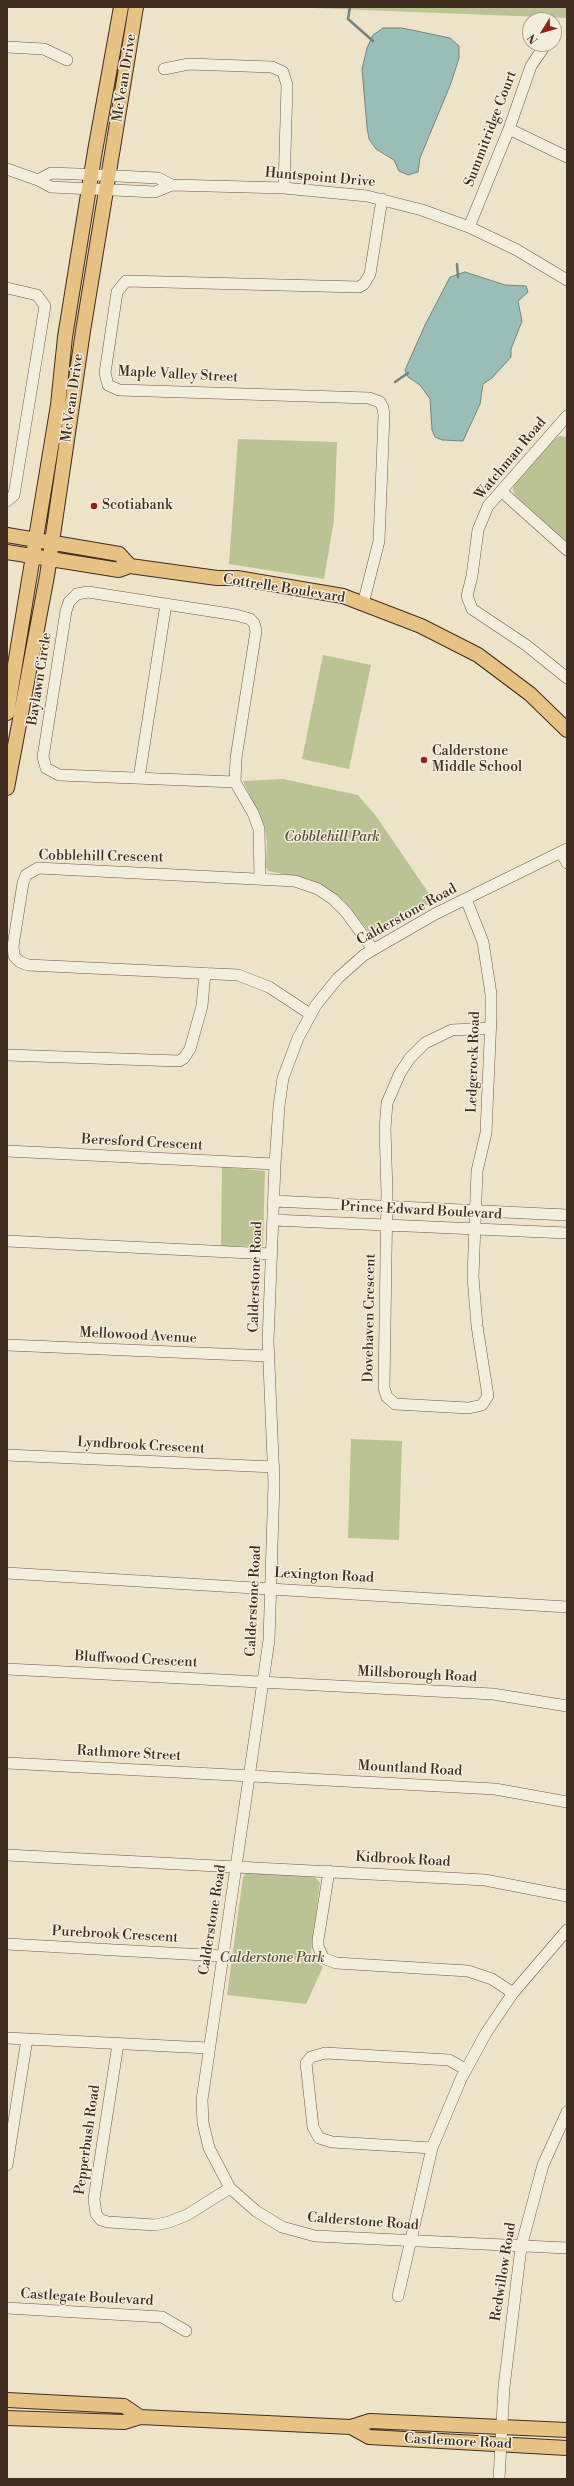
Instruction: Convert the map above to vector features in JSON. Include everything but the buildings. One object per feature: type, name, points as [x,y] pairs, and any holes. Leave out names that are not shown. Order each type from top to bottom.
[{"type":"main road","name":"McVean Drive","points":[[7,709],[34,540],[58,405],[66,337],[89,189],[121,7]]},
{"type":"main road","name":"McVean Drive","points":[[7,788],[49,558],[136,7]]},
{"type":"main road","points":[[7,535],[120,554],[130,566]]},
{"type":"main road","name":"Cottrelle Boulevard","points":[[7,552],[119,570],[130,566],[217,578],[237,578],[343,596],[421,626],[478,655],[530,694],[567,730]]},
{"type":"main road","points":[[7,2400],[124,2406],[140,2417]]},
{"type":"main road","name":"Castlemore Road","points":[[7,2418],[124,2422],[140,2417],[351,2427],[370,2421],[567,2430]]},
{"type":"main road","name":"Castlemore Road","points":[[351,2427],[369,2437],[567,2448]]},
{"type":"street","points":[[7,47],[44,49],[67,60]]},
{"type":"street","name":"Summitridge Court","points":[[469,227],[509,129],[531,66],[541,52]]},
{"type":"street","points":[[164,69],[189,64],[272,66],[283,72],[287,85],[284,188]]},
{"type":"street","points":[[509,129],[567,157]]},
{"type":"street","name":"Huntspoint Drive","points":[[7,169],[38,180],[51,187],[155,192],[172,185],[284,188],[338,192],[382,199],[469,227],[517,250],[567,280]]},
{"type":"street","name":"Huntspoint Drive","points":[[38,180],[51,173],[92,174],[158,178],[172,185]]},
{"type":"street","name":"Maple Valley Street","points":[[363,604],[379,541],[384,415],[380,402],[369,398],[120,390],[108,385],[104,378],[117,292],[126,281],[359,286],[364,284],[370,274],[382,199]]},
{"type":"street","points":[[7,288],[37,295],[45,306],[14,495],[7,501]]},
{"type":"street","name":"Watchman Road","points":[[565,423],[501,490],[488,506],[478,530],[468,601],[475,612],[526,644],[567,678]]},
{"type":"street","points":[[501,490],[567,550]]},
{"type":"street","name":"Baylawn Circle","points":[[82,592],[166,604],[243,616],[252,621],[255,626],[255,641],[236,758],[235,782],[59,775],[52,773],[44,764],[66,611],[69,602],[76,594],[82,592]]},
{"type":"street","points":[[139,778],[166,604]]},
{"type":"street","points":[[235,782],[253,813],[259,829],[260,878]]},
{"type":"street","points":[[564,850],[567,863]]},
{"type":"street","name":"Calderstone Road","points":[[564,850],[372,948],[338,978],[310,1014],[292,1051],[284,1078],[279,1106],[275,1164],[268,1356],[274,1467],[269,1640],[264,1682],[208,2048],[202,2100],[202,2118],[209,2148],[230,2188],[256,2211],[274,2222],[294,2231],[315,2236],[567,2248]]},
{"type":"street","name":"Cobblehill Crescent","points":[[310,1014],[256,980],[238,975],[28,965],[20,962],[14,956],[13,946],[23,883],[26,875],[38,868],[260,878],[294,881],[326,894],[346,912],[372,948]]},
{"type":"street","name":"Ledgerock Road","points":[[466,899],[477,926],[487,960],[491,994],[491,1028],[486,1133],[477,1171],[474,1229]]},
{"type":"street","points":[[7,1055],[179,1061],[184,1058],[190,1049],[202,1006],[205,973]]},
{"type":"street","points":[[386,1224],[385,1114],[390,1092],[400,1073],[415,1052],[436,1036],[458,1029],[491,1028]]},
{"type":"street","name":"Beresford Crescent","points":[[7,1151],[275,1164]]},
{"type":"street","name":"Prince Edward Boulevard","points":[[274,1201],[567,1215]]},
{"type":"street","name":"Prince Edward Boulevard","points":[[273,1220],[567,1233]]},
{"type":"street","name":"Dovehaven Crescent","points":[[386,1224],[384,1388],[387,1397],[399,1405],[470,1408],[478,1407],[486,1401],[489,1389],[477,1326],[473,1288],[474,1229]]},
{"type":"street","points":[[7,1241],[271,1254]]},
{"type":"street","name":"Mellowood Avenue","points":[[7,1345],[268,1356]]},
{"type":"street","name":"Lyndbrook Crescent","points":[[7,1455],[274,1467]]},
{"type":"street","name":"Lexington Road","points":[[7,1573],[567,1607]]},
{"type":"street","name":"Bluffwood Crescent","points":[[7,1669],[264,1682]]},
{"type":"street","name":"Millsborough Road","points":[[264,1682],[512,1696],[567,1706]]},
{"type":"street","name":"Rathmore Street","points":[[7,1763],[250,1775]]},
{"type":"street","name":"Mountland Road","points":[[250,1775],[495,1789],[567,1802]]},
{"type":"street","points":[[7,1855],[236,1866]]},
{"type":"street","name":"Kidbrook Road","points":[[236,1866],[503,1882],[567,1896]]},
{"type":"street","points":[[329,1871],[318,1940],[318,1946],[323,1958],[336,1963],[468,1971],[492,1979],[513,1993]]},
{"type":"street","points":[[398,2296],[409,2241],[432,2148],[466,2069],[513,1993],[567,1930]]},
{"type":"street","name":"Purebrook Crescent","points":[[7,1944],[222,1956]]},
{"type":"street","points":[[7,2038],[208,2048]]},
{"type":"street","points":[[7,2165],[27,2039]]},
{"type":"street","name":"Pepperbush Road","points":[[118,2044],[94,2199],[96,2214],[101,2220],[108,2222],[155,2224],[169,2222],[187,2215],[230,2188]]},
{"type":"street","points":[[432,2148],[332,2142],[318,2138],[313,2127],[306,2063],[311,2057],[325,2053],[449,2060],[466,2069]]},
{"type":"street","name":"Redwillow Road","points":[[499,2479],[511,2324],[522,2247],[543,2165],[567,2112]]},
{"type":"street","name":"Castlegate Boulevard","points":[[7,2308],[162,2317],[186,2331]]},
{"type":"green space","points":[[287,7],[567,7],[567,18],[562,18],[562,12],[522,12],[522,16]]},
{"type":"green space","points":[[560,436],[567,437],[567,542],[515,495],[513,490],[514,484],[553,439]]},
{"type":"green space","points":[[238,439],[337,442],[334,520],[324,579],[229,564]]},
{"type":"green space","points":[[323,655],[371,665],[349,769],[302,759]]},
{"type":"green space","name":"Cobblehill Park","points":[[283,779],[358,795],[376,816],[434,901],[373,937],[344,901],[329,889],[308,879],[268,871],[266,867],[267,841],[264,825],[243,781]]},
{"type":"green space","points":[[222,1167],[265,1171],[263,1246],[221,1246]]},
{"type":"green space","points":[[351,1439],[402,1441],[399,1540],[348,1538]]},
{"type":"green space","name":"Calderstone Park","points":[[247,1872],[314,1876],[320,1883],[311,1951],[316,1962],[323,1967],[306,2004],[227,1995],[243,1877]]},
{"type":"water","points":[[383,28],[402,28],[450,38],[459,46],[459,58],[451,83],[420,158],[418,172],[408,175],[399,171],[394,160],[376,149],[369,139],[362,69],[367,48],[373,35]]},
{"type":"water","points":[[465,272],[505,285],[526,286],[528,292],[518,301],[522,321],[511,349],[511,357],[492,378],[483,384],[480,404],[463,441],[442,440],[435,437],[432,430],[430,399],[420,385],[408,377],[405,370],[425,325],[450,277]]},
{"type":"waterway","points":[[350,7],[348,19],[373,41]]},
{"type":"waterway","points":[[457,264],[458,277]]},
{"type":"waterway","points":[[395,382],[408,373]]},
{"type":"place","name":"Scotiabank","points":[[94,506]]},
{"type":"place","name":"Calderstone Middle School","points":[[424,760]]}]
